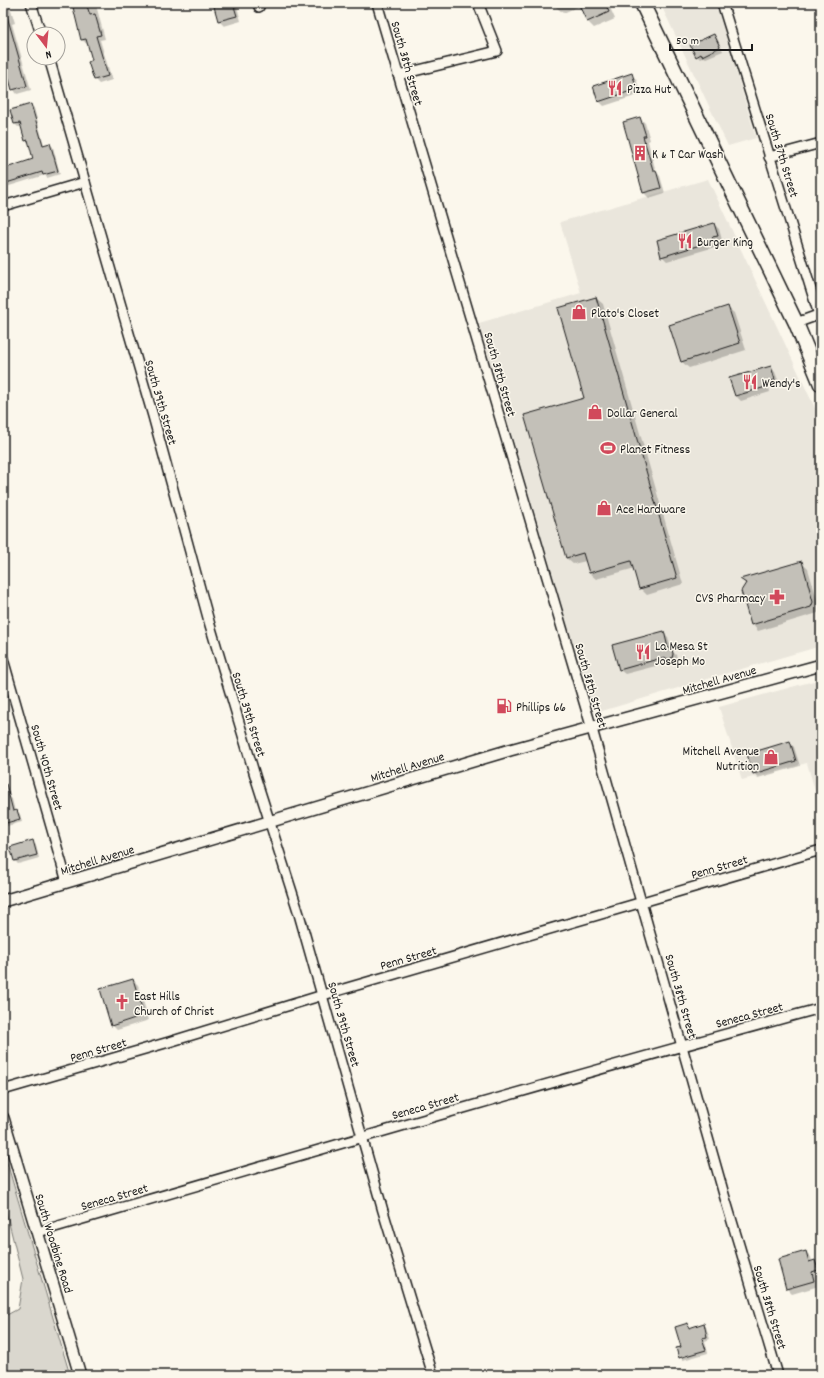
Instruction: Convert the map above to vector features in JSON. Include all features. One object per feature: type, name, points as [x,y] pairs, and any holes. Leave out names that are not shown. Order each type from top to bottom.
[{"type":"main road","points":[[642,3],[796,323],[821,384]]},
{"type":"street","points":[[31,3],[38,26]]},
{"type":"street","name":"South 38th Street","points":[[377,3],[592,728],[725,1198],[778,1375]]},
{"type":"street","points":[[398,75],[497,51],[478,3]]},
{"type":"street","name":"South 37th Street","points":[[722,3],[769,157],[820,315]]},
{"type":"street","name":"South 39th Street","points":[[51,66],[153,416],[210,625],[270,822],[300,914],[363,1137],[382,1212],[433,1375]]},
{"type":"street","points":[[769,157],[821,143]]},
{"type":"street","points":[[3,206],[85,182]]},
{"type":"street","points":[[796,323],[820,315]]},
{"type":"street","name":"South 40th Street","points":[[3,659],[67,882]]},
{"type":"street","name":"Mitchell Avenue","points":[[3,901],[510,750],[821,665]]},
{"type":"street","name":"Penn Street","points":[[3,1090],[821,850]]},
{"type":"street","name":"Seneca Street","points":[[38,1232],[363,1137],[821,1008]]},
{"type":"street","name":"South Woodbine Road","points":[[3,1118],[80,1375]]},
{"type":"shaded area","points":[[660,3],[716,3],[756,138],[728,146]]},
{"type":"shaded area","points":[[708,179],[821,421],[821,646],[602,711],[597,710],[592,705],[587,692],[479,323],[581,293],[560,222]]},
{"type":"shaded area","points":[[821,679],[821,811],[807,763],[742,780],[719,707]]},
{"type":"shaded area","points":[[3,1149],[70,1375],[3,1375],[3,1317],[18,1309],[23,1279],[3,1199]]},
{"type":"building","points":[[72,3],[86,3],[90,15],[95,14],[101,35],[96,36],[108,76],[94,80],[88,62],[92,60],[86,39],[81,40]]},
{"type":"building","points":[[213,3],[233,3],[237,16],[218,21]]},
{"type":"building","points":[[578,3],[605,3],[609,12],[587,22]]},
{"type":"building","points":[[5,9],[27,86],[12,90],[6,68],[3,68],[3,10]]},
{"type":"building","points":[[714,34],[720,47],[702,56],[701,54],[696,57],[690,45]]},
{"type":"building","name":"Pizza Hut","points":[[632,73],[637,89],[598,102],[593,86]]},
{"type":"building","points":[[31,104],[43,145],[50,143],[58,171],[43,175],[42,172],[3,184],[3,169],[33,159],[28,140],[25,141],[20,123],[14,124],[10,110]]},
{"type":"building","name":"K & T Car Wash","points":[[640,117],[646,136],[643,136],[653,170],[656,170],[661,188],[643,193],[623,122]]},
{"type":"building","name":"Burger King","points":[[714,223],[718,236],[712,237],[713,241],[661,257],[657,240]]},
{"type":"building","points":[[596,297],[677,578],[639,589],[631,561],[589,573],[583,553],[566,558],[524,415],[584,398],[558,308]]},
{"type":"building","points":[[728,306],[740,343],[681,362],[669,325]]},
{"type":"building","name":"Wendy's","points":[[771,366],[775,380],[765,383],[766,387],[735,396],[729,378]]},
{"type":"building","name":"CVS Pharmacy","points":[[802,561],[813,602],[811,607],[751,625],[741,591],[746,583],[740,579]]},
{"type":"building","name":"La Mesa St Joseph Mo","points":[[664,631],[668,648],[672,649],[672,658],[667,659],[665,657],[619,670],[612,645]]},
{"type":"building","name":"Mitchell Avenue Nutrition","points":[[790,741],[796,761],[753,774],[747,754]]},
{"type":"building","points":[[3,784],[6,784],[13,811],[17,810],[20,819],[3,824]]},
{"type":"building","points":[[33,840],[37,855],[14,861],[10,847]]},
{"type":"building","name":"East Hills Church of Christ","points":[[133,979],[144,1015],[111,1026],[100,989]]},
{"type":"building","points":[[806,1251],[809,1262],[815,1260],[818,1270],[812,1272],[814,1281],[786,1289],[778,1259]]},
{"type":"building","points":[[688,1323],[689,1328],[704,1323],[707,1337],[702,1338],[706,1350],[679,1358],[676,1348],[681,1347],[675,1327]]},
{"type":"place","name":"Pizza Hut","points":[[615,88]]},
{"type":"place","name":"K & T Car Wash","points":[[640,153]]},
{"type":"place","name":"Burger King","points":[[685,241]]},
{"type":"place","name":"Plato's Closet","points":[[579,312]]},
{"type":"place","name":"Wendy's","points":[[750,382]]},
{"type":"place","name":"Dollar General","points":[[595,412]]},
{"type":"place","name":"Planet Fitness","points":[[608,448]]},
{"type":"place","name":"Ace Hardware","points":[[604,508]]},
{"type":"place","name":"CVS Pharmacy","points":[[777,597]]},
{"type":"place","name":"La Mesa St Joseph Mo","points":[[643,652]]},
{"type":"place","name":"Phillips 66","points":[[504,706]]},
{"type":"place","name":"Mitchell Avenue Nutrition","points":[[771,757]]},
{"type":"place","name":"East Hills Church of Christ","points":[[122,1002]]}]
